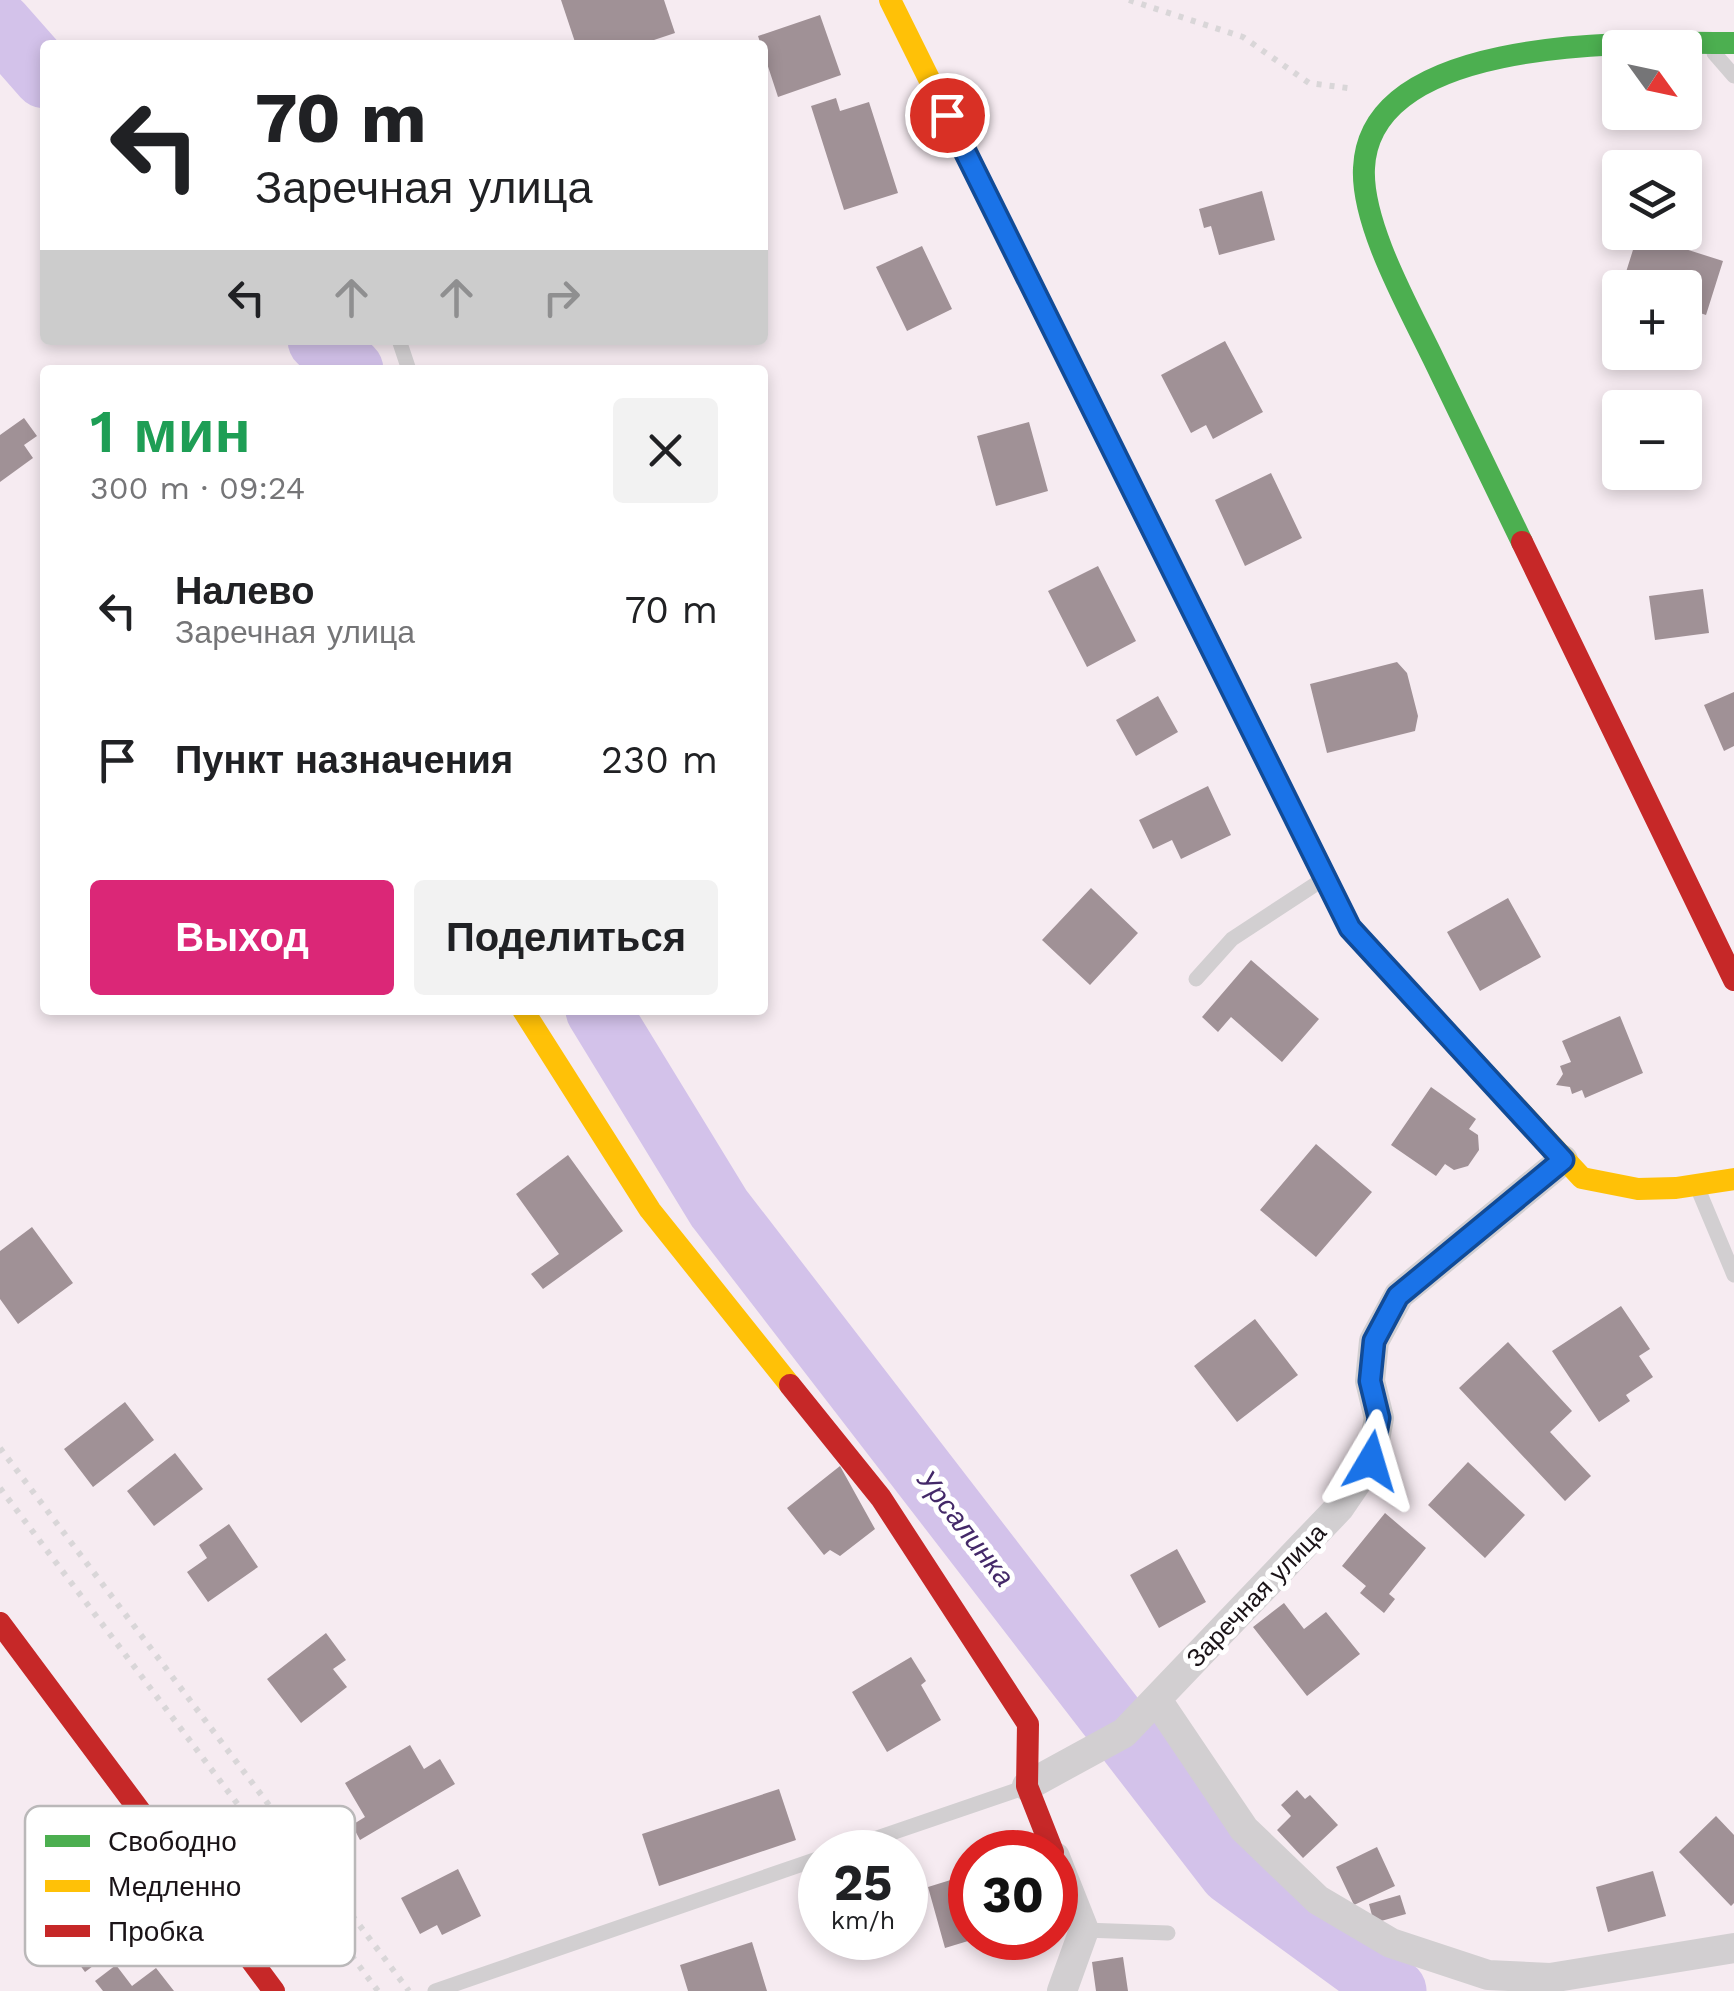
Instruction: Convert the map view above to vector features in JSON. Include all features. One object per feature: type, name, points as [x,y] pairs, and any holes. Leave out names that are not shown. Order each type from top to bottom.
[{"type":"street","points":[[890,0],[1350,928],[1582,1178],[1610,1189],[1650,1190],[1734,1179]]},
{"type":"street","points":[[1734,44],[1552,49],[1430,77],[1396,99],[1375,124],[1364,160],[1366,190],[1396,281],[1734,980]]},
{"type":"street","points":[[526,1015],[650,1210],[880,1498],[1028,1724],[1027,1786],[1044,1830]]},
{"type":"street","name":"Заречная улица","points":[[1027,1786],[1124,1733],[1340,1508],[1371,1461],[1379,1418],[1370,1381],[1374,1341],[1398,1296],[1563,1160]]},
{"type":"street","points":[[0,1623],[136,1806]]},
{"type":"street","points":[[1157,1700],[1244,1829],[1318,1900],[1391,1943],[1488,1975],[1550,1978],[1734,1948]]},
{"type":"street","points":[[1062,1991],[1084,1930],[1078,1915]]},
{"type":"street","points":[[255,1966],[274,1991]]},
{"type":"lane","points":[[1703,44],[1734,76]]},
{"type":"lane","points":[[1196,979],[1232,939],[1325,878]]},
{"type":"lane","points":[[1696,1185],[1734,1275]]},
{"type":"lane","points":[[900,1830],[1027,1786]]},
{"type":"lane","points":[[435,1991],[798,1866]]},
{"type":"lane","points":[[1084,1930],[1168,1933]]},
{"type":"path","points":[[1129,0],[1243,37],[1309,83],[1348,87],[1396,99]]},
{"type":"path","points":[[0,1448],[270,1806]]},
{"type":"path","points":[[0,1488],[239,1806]]},
{"type":"path","points":[[355,1919],[409,1991]]},
{"type":"path","points":[[355,1960],[378,1991]]},
{"type":"building","points":[[561,0],[664,0],[675,33],[654,40],[574,40]]},
{"type":"building","points":[[820,15],[841,75],[778,97],[768,66],[768,40],[759,40],[758,36]]},
{"type":"building","points":[[836,98],[840,111],[869,102],[898,193],[844,210],[811,106]]},
{"type":"building","points":[[1262,191],[1275,240],[1219,255],[1211,226],[1204,228],[1199,209]]},
{"type":"building","points":[[922,246],[952,309],[907,331],[876,267]]},
{"type":"building","points":[[1633,250],[1688,250],[1723,261],[1706,315],[1702,314],[1702,270],[1627,270]]},
{"type":"building","points":[[1225,341],[1263,412],[1213,439],[1206,425],[1191,433],[1161,375]]},
{"type":"building","points":[[24,418],[37,436],[24,445],[33,458],[0,482],[0,435]]},
{"type":"building","points":[[1029,422],[1048,491],[996,506],[977,436]]},
{"type":"building","points":[[1271,473],[1302,538],[1245,566],[1215,500]]},
{"type":"building","points":[[1098,566],[1136,641],[1087,667],[1048,591]]},
{"type":"building","points":[[1703,589],[1709,633],[1655,640],[1649,596]]},
{"type":"building","points":[[1397,662],[1407,673],[1418,716],[1415,731],[1327,753],[1310,684]]},
{"type":"building","points":[[1734,692],[1734,746],[1724,751],[1704,705]]},
{"type":"building","points":[[1158,696],[1178,732],[1136,756],[1116,720]]},
{"type":"building","points":[[1208,786],[1231,835],[1181,859],[1172,840],[1153,849],[1139,820]]},
{"type":"building","points":[[1091,888],[1138,933],[1090,985],[1042,940]]},
{"type":"building","points":[[1508,898],[1541,957],[1480,991],[1447,932]]},
{"type":"building","points":[[1251,960],[1319,1019],[1282,1062],[1231,1017],[1218,1032],[1202,1017]]},
{"type":"building","points":[[1620,1016],[1643,1073],[1585,1098],[1582,1090],[1572,1094],[1570,1087],[1556,1085],[1563,1074],[1560,1066],[1571,1062],[1562,1041]]},
{"type":"building","points":[[1431,1087],[1476,1119],[1469,1129],[1478,1135],[1479,1150],[1468,1166],[1454,1170],[1445,1164],[1436,1176],[1391,1145]]},
{"type":"building","points":[[1316,1144],[1372,1192],[1316,1257],[1260,1210]]},
{"type":"building","points":[[568,1155],[623,1231],[543,1289],[531,1274],[559,1254],[516,1194]]},
{"type":"building","points":[[32,1227],[73,1283],[18,1324],[0,1299],[0,1251]]},
{"type":"building","points":[[1621,1306],[1650,1349],[1639,1356],[1653,1377],[1626,1395],[1630,1401],[1599,1422],[1552,1351]]},
{"type":"building","points":[[1255,1319],[1298,1375],[1237,1422],[1194,1366]]},
{"type":"building","points":[[1508,1342],[1572,1411],[1550,1432],[1591,1476],[1565,1501],[1459,1388]]},
{"type":"building","points":[[125,1402],[154,1440],[93,1487],[64,1449]]},
{"type":"building","points":[[175,1453],[203,1489],[154,1526],[127,1491]]},
{"type":"building","points":[[1468,1462],[1525,1515],[1485,1558],[1428,1505]]},
{"type":"building","points":[[840,1466],[875,1529],[840,1556],[830,1550],[824,1555],[787,1508]]},
{"type":"building","points":[[1385,1513],[1426,1548],[1389,1594],[1395,1599],[1384,1613],[1360,1593],[1366,1586],[1342,1566]]},
{"type":"building","points":[[229,1524],[258,1567],[208,1602],[187,1572],[207,1558],[199,1545]]},
{"type":"building","points":[[1177,1549],[1206,1602],[1159,1628],[1130,1575]]},
{"type":"building","points":[[1284,1603],[1304,1629],[1326,1612],[1360,1654],[1307,1696],[1253,1627]]},
{"type":"building","points":[[326,1633],[346,1660],[333,1669],[347,1687],[301,1723],[267,1679]]},
{"type":"building","points":[[911,1657],[926,1681],[921,1685],[941,1720],[887,1752],[852,1692]]},
{"type":"building","points":[[410,1745],[424,1769],[440,1759],[455,1784],[360,1840],[355,1823],[365,1817],[345,1783]]},
{"type":"building","points":[[779,1789],[796,1840],[659,1886],[642,1834]]},
{"type":"building","points":[[1297,1790],[1305,1799],[1310,1795],[1338,1825],[1303,1858],[1277,1830],[1291,1816],[1281,1805]]},
{"type":"building","points":[[1716,1816],[1734,1835],[1731,1906],[1679,1852]]},
{"type":"building","points":[[1377,1847],[1395,1886],[1354,1905],[1336,1867]]},
{"type":"building","points":[[458,1869],[481,1916],[442,1935],[437,1925],[420,1934],[401,1898]]},
{"type":"building","points":[[1653,1871],[1666,1916],[1608,1932],[1596,1887]]},
{"type":"building","points":[[948,1881],[948,1947],[945,1948],[928,1887]]},
{"type":"building","points":[[1400,1895],[1406,1914],[1374,1923],[1369,1904]]},
{"type":"building","points":[[752,1942],[767,1991],[688,1991],[680,1965]]},
{"type":"building","points":[[1123,1957],[1128,1991],[1096,1991],[1092,1962]]},
{"type":"building","points":[[117,1966],[132,1986],[156,1968],[174,1991],[103,1991],[95,1981]]},
{"type":"waterway","name":"Урсалинка","points":[[0,25],[40,70]]},
{"type":"waterway","name":"Урсалинка","points":[[325,345],[346,365]]},
{"type":"waterway","name":"Урсалинка","points":[[601,1015],[719,1208],[1231,1872],[1394,1991]]},
{"type":"traffic: fast","points":[[1522,542],[1378,240],[1365,190],[1364,168],[1378,124],[1411,91],[1459,69],[1516,54],[1637,43],[1734,43]]},
{"type":"traffic: fast","points":[[1118,460],[1343,915]]},
{"type":"traffic: slow","points":[[890,0],[1118,460]]},
{"type":"traffic: slow","points":[[1343,915],[1350,928],[1582,1178],[1638,1189],[1734,1179]]},
{"type":"traffic: slow","points":[[526,1015],[650,1210],[790,1385]]},
{"type":"traffic: jam","points":[[1522,542],[1734,980]]},
{"type":"traffic: jam","points":[[790,1385],[881,1498],[1028,1724],[1027,1786],[1044,1830]]},
{"type":"traffic: jam","points":[[0,1623],[136,1806]]},
{"type":"traffic: jam","points":[[255,1966],[274,1991]]},
{"type":"route","points":[[947,115],[1350,928],[1563,1160],[1398,1296],[1374,1341],[1370,1381],[1379,1418],[1371,1461]]}]
